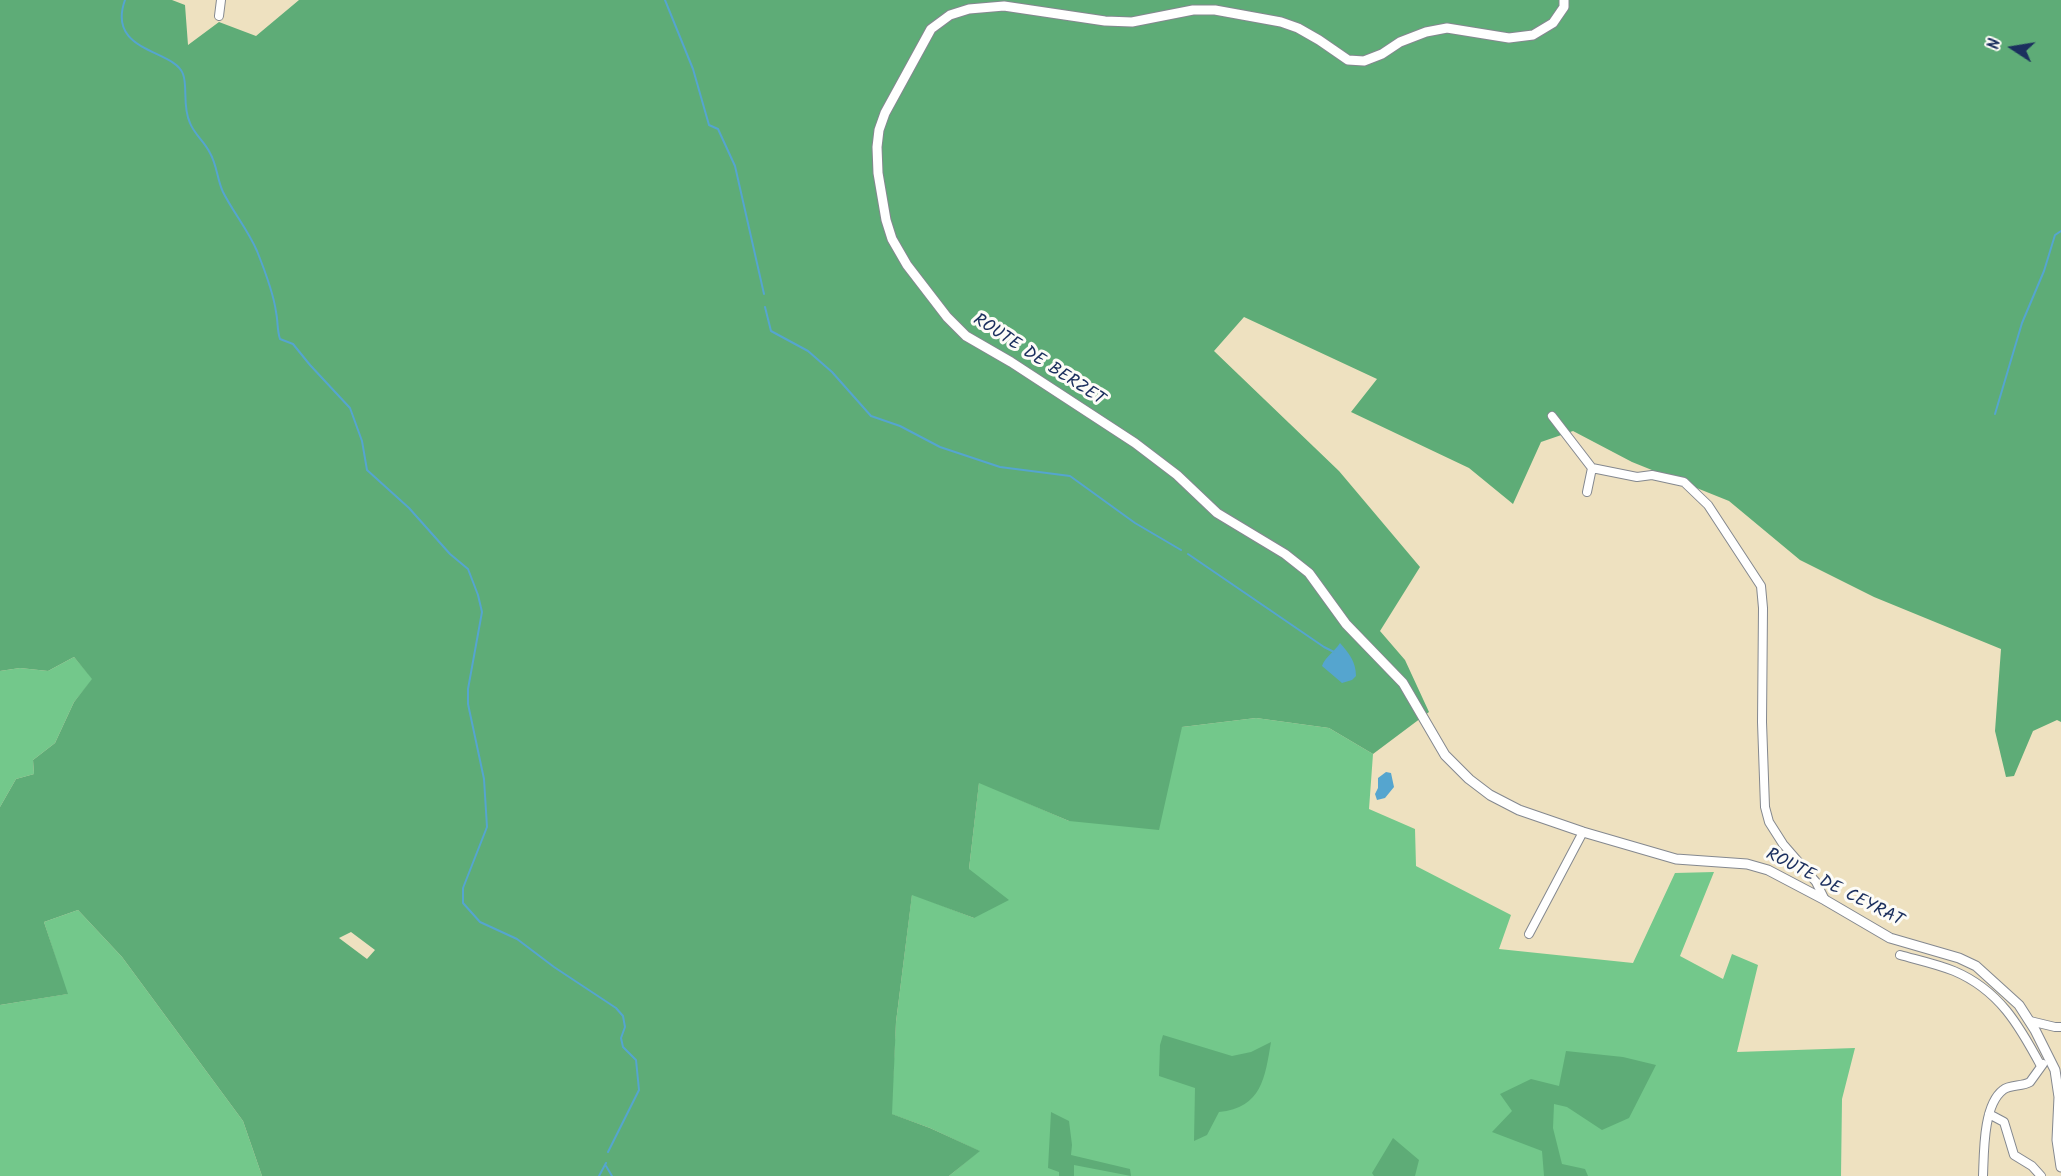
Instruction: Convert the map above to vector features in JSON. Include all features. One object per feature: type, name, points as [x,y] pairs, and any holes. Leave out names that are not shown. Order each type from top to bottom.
[{"type":"street","points":[[219,16],[221,0]]},
{"type":"street","name":"ROUTE DE BERZET","points":[[1403,683],[1346,624],[1308,573],[1285,554],[1217,513],[1177,475],[1135,443],[1011,362],[966,336],[947,318],[907,265],[892,239],[886,220],[878,173],[879,130],[885,113],[931,29],[950,15],[969,9],[1004,6],[1105,21],[1132,22],[1193,10],[1215,10],[1281,22],[1298,28],[1348,60],[1365,61],[1382,54],[1400,42],[1426,32],[1447,28],[1509,38],[1533,35],[1553,23],[1564,7],[1564,0]]},
{"type":"street","points":[[1552,416],[1592,468],[1637,477],[1652,475],[1684,482],[1708,505],[1761,586],[1765,807],[1770,822],[1784,844],[1816,882],[1825,900]]},
{"type":"street","points":[[1587,492],[1592,468]]},
{"type":"street","name":"ROUTE DE CEYRAT","points":[[1403,683],[1445,754],[1468,779],[1490,795],[1519,810],[1583,832],[1677,859],[1747,864],[1768,870],[1890,938],[1959,958],[1976,966],[2019,1005],[2050,1058],[2059,1081],[2058,1140],[2061,1167]]},
{"type":"street","points":[[1529,934],[1583,832]]},
{"type":"street","points":[[1900,955],[1971,979],[2014,1018],[2041,1066]]},
{"type":"street","points":[[2030,1021],[2061,1027]]},
{"type":"street","points":[[1983,1176],[1984,1144],[1989,1114],[1996,1096],[2007,1087],[2027,1084],[2050,1058]]},
{"type":"street","points":[[1989,1114],[2004,1122],[2014,1155],[2032,1166],[2040,1176]]},
{"type":"green space","points":[[0,0],[172,0],[185,5],[188,45],[219,22],[256,36],[299,0],[2061,0],[2061,722],[2057,720],[2033,731],[2014,776],[2006,777],[1995,731],[2001,649],[1874,597],[1800,560],[1729,501],[1632,462],[1573,431],[1541,442],[1513,504],[1469,468],[1351,412],[1377,379],[1244,317],[1214,351],[1339,471],[1420,567],[1380,631],[1405,660],[1429,712],[1373,754],[1329,728],[1256,718],[1182,727],[1159,830],[1069,821],[979,783],[969,869],[1009,900],[974,918],[912,895],[896,1022],[892,1114],[930,1128],[980,1151],[949,1176],[262,1176],[243,1121],[122,957],[78,910],[44,922],[68,994],[0,1005],[0,807],[16,779],[34,774],[33,760],[55,743],[74,702],[92,679],[74,657],[48,671],[20,668],[0,671]],"holes":[[[351,932],[375,950],[367,959],[339,938]]]},
{"type":"green space","points":[[74,657],[93,679],[74,702],[55,743],[33,760],[34,774],[16,779],[0,807],[0,671],[20,668],[48,671]]},
{"type":"green space","points":[[1256,718],[1329,728],[1373,754],[1369,809],[1415,829],[1416,866],[1511,915],[1499,949],[1633,963],[1675,873],[1714,872],[1680,956],[1723,979],[1732,954],[1758,965],[1737,1052],[1855,1048],[1842,1099],[1841,1176],[949,1176],[979,1151],[930,1128],[891,1114],[896,1022],[912,894],[974,918],[969,869],[979,782],[1069,821],[1182,727]]},
{"type":"green space","points":[[78,910],[122,957],[243,1121],[262,1176],[0,1176],[0,1005],[67,994],[44,922]]},
{"type":"green space","points":[[1163,1035],[1232,1056],[1251,1052],[1271,1042],[1263,1078],[1253,1097],[1233,1109],[1219,1112],[1207,1135],[1194,1141],[1195,1088],[1159,1076],[1160,1045]]},
{"type":"green space","points":[[1566,1051],[1623,1057],[1656,1065],[1629,1118],[1602,1130],[1567,1107],[1554,1104],[1553,1128],[1562,1164],[1585,1169],[1588,1176],[1544,1176],[1542,1151],[1492,1132],[1512,1111],[1500,1094],[1531,1079],[1559,1086]]},
{"type":"green space","points":[[1051,1112],[1069,1121],[1071,1155],[1130,1169],[1131,1176],[1074,1165],[1074,1176],[1059,1176],[1059,1172],[1048,1168]]},
{"type":"green space","points":[[1393,1138],[1419,1160],[1415,1176],[1374,1176],[1372,1173]]},
{"type":"water","points":[[1340,643],[1355,666],[1356,676],[1342,683],[1322,666]]},
{"type":"water","points":[[1386,772],[1391,773],[1394,787],[1385,798],[1377,800],[1375,794],[1378,788],[1378,778]]},
{"type":"waterway","points":[[125,0],[122,17],[125,30],[133,40],[167,59],[183,74],[188,117],[194,131],[210,153],[223,192],[257,251],[273,298],[280,339],[293,344],[350,408],[362,441],[367,470],[409,508],[450,554],[468,569],[482,612],[468,689],[468,704],[484,779],[487,827],[463,888],[463,903],[480,922],[517,939],[554,967],[616,1008],[623,1016],[625,1027],[621,1038],[623,1047],[636,1060],[639,1090],[608,1152]]},
{"type":"waterway","points":[[665,0],[693,69],[709,125],[718,129],[735,166],[764,294]]},
{"type":"waterway","points":[[1995,414],[2022,323],[2044,271],[2055,235],[2061,231]]},
{"type":"waterway","points":[[765,307],[771,331],[808,351],[832,372],[871,416],[900,426],[940,447],[1000,467],[1070,476],[1135,523],[1181,550]]},
{"type":"waterway","points":[[1188,554],[1334,652]]},
{"type":"waterway","points":[[599,1176],[606,1163]]},
{"type":"waterway","points":[[606,1166],[612,1176]]}]
